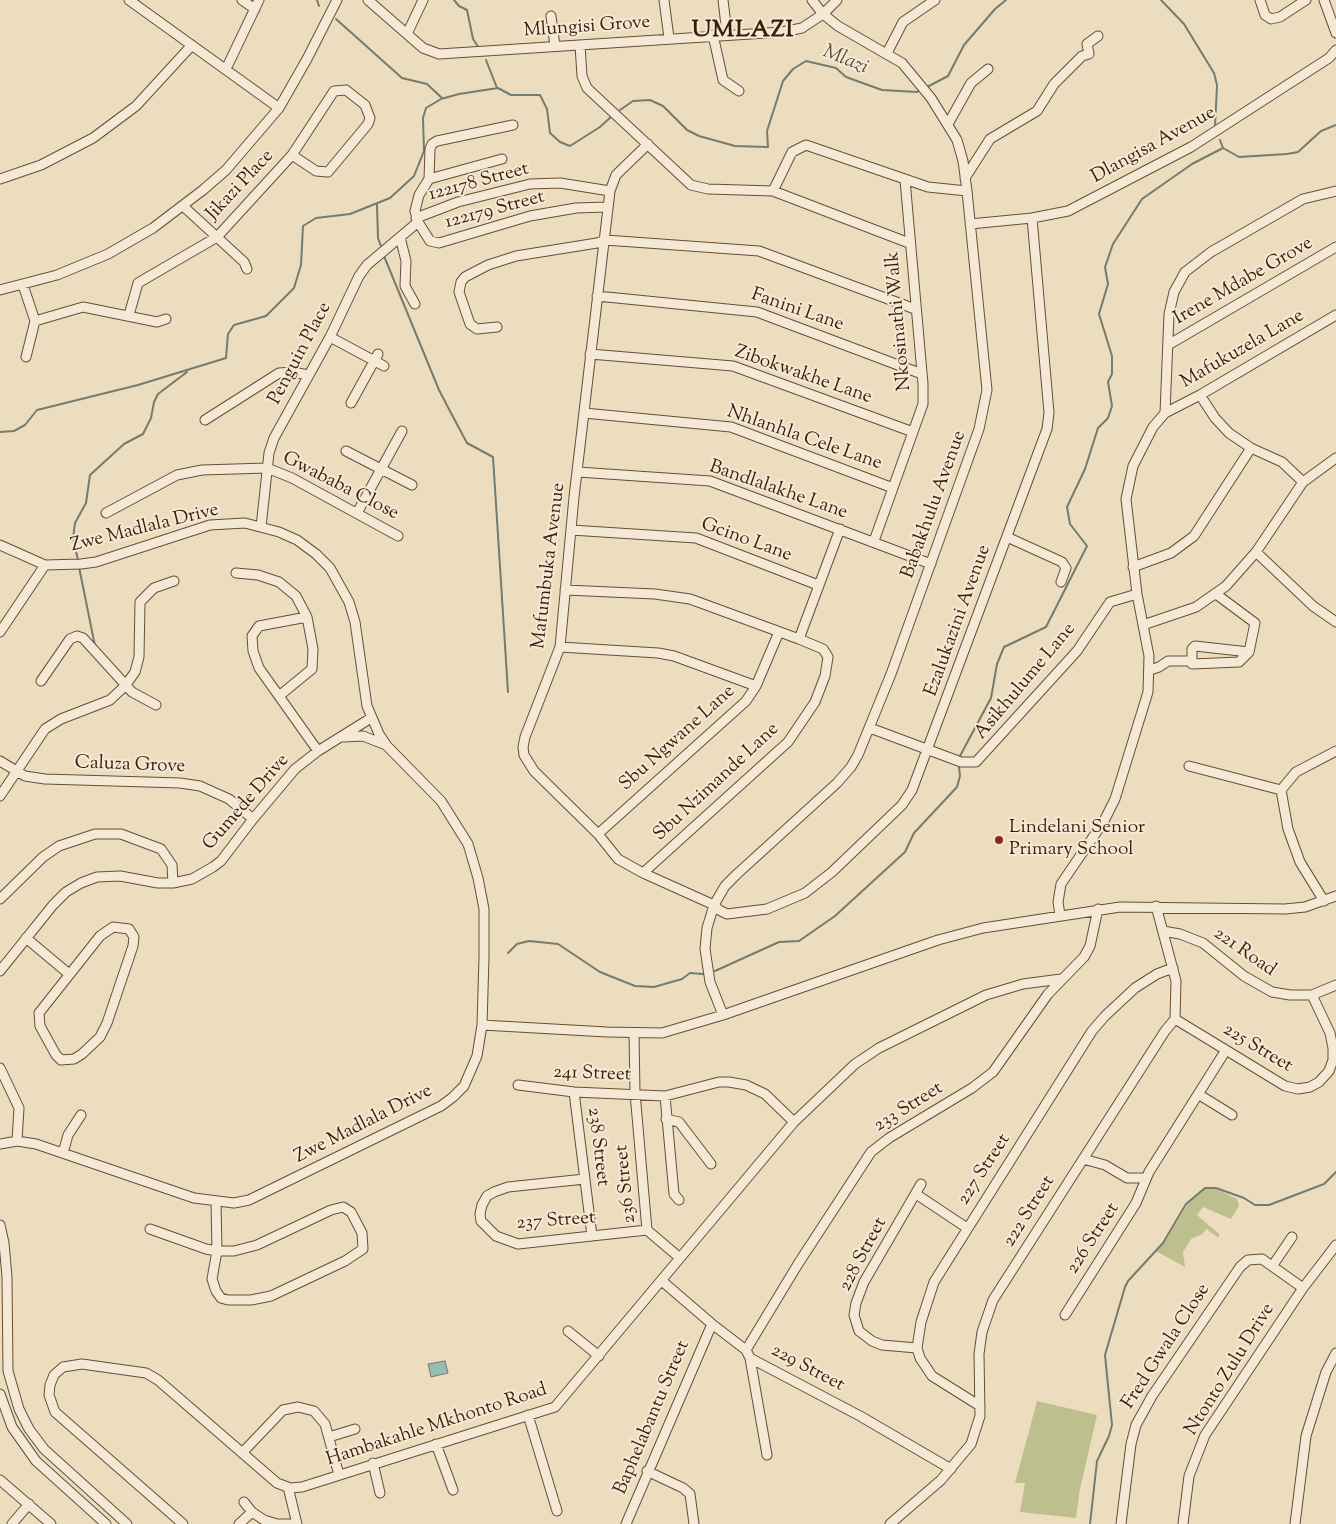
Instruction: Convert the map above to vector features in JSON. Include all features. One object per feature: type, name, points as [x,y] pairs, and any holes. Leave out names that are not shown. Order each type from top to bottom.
[{"type":"street","points":[[128,0],[279,108]]},
{"type":"street","points":[[226,69],[257,4],[242,0]]},
{"type":"street","points":[[0,290],[64,272],[108,254],[153,228],[226,170],[279,108],[337,0]]},
{"type":"street","name":"Mlungisi Grove","points":[[368,0],[423,48],[439,54],[794,30],[802,28],[823,14],[838,0]]},
{"type":"street","points":[[407,34],[423,0]]},
{"type":"street","points":[[664,0],[669,38]]},
{"type":"street","points":[[723,0],[727,34]]},
{"type":"street","name":"Babakhulu Avenue","points":[[724,1014],[710,982],[705,949],[707,928],[714,905],[725,886],[845,774],[858,755],[870,728],[931,564],[979,428],[986,401],[986,378],[967,192],[957,140],[928,95],[902,63],[852,35],[823,14],[812,0]]},
{"type":"street","points":[[886,53],[903,22],[935,0]]},
{"type":"street","points":[[1260,0],[1265,15],[1272,19],[1280,17],[1306,0]]},
{"type":"street","points":[[1324,0],[1336,32]]},
{"type":"street","points":[[551,16],[555,46]]},
{"type":"street","points":[[713,35],[723,80],[739,90]]},
{"type":"street","points":[[965,178],[990,139],[1037,111],[1054,84],[1082,56],[1089,54],[1087,44],[1098,36]]},
{"type":"street","points":[[0,179],[41,165],[93,138],[136,106],[192,45]]},
{"type":"street","points":[[580,45],[582,76],[587,88],[692,185],[708,189],[773,191],[909,243]]},
{"type":"street","name":"Dlangisa Avenue","points":[[970,224],[1032,218],[1068,211],[1191,147],[1329,58],[1336,50]]},
{"type":"street","points":[[948,124],[971,83],[988,69]]},
{"type":"street","name":"Jikazi Place","points":[[129,315],[138,283],[217,236],[292,154],[334,91],[346,90],[365,105],[370,118],[368,124],[328,172],[316,171],[292,154]]},
{"type":"street","name":"122179 Street","points":[[513,125],[432,144],[429,179],[416,203],[417,220],[430,241],[439,243],[530,216],[576,208],[607,207]]},
{"type":"street","name":"Mafumbuka Avenue","points":[[648,144],[616,175],[610,191],[590,354],[560,647],[525,737],[524,755],[534,771],[598,834],[618,859],[643,873],[714,905]]},
{"type":"street","points":[[773,191],[792,152],[806,145],[905,180],[935,188],[967,192]]},
{"type":"street","points":[[429,179],[502,159]]},
{"type":"street","name":"Nkosinathi Walk","points":[[874,541],[923,404],[905,180]]},
{"type":"street","name":"122178 Street","points":[[417,220],[458,202],[530,184],[560,183],[610,191]]},
{"type":"street","points":[[1060,915],[1061,884],[1104,821],[1120,786],[1146,701],[1150,670],[1126,512],[1130,478],[1153,426],[1165,413],[1169,314],[1172,297],[1178,281],[1196,261],[1303,199],[1317,194],[1336,191]]},
{"type":"street","points":[[183,206],[244,262],[247,269]]},
{"type":"street","name":"Ezalukazini Avenue","points":[[714,905],[727,914],[750,912],[779,905],[805,893],[909,798],[1007,537],[1048,421],[1032,218]]},
{"type":"street","name":"Penguin Place","points":[[261,527],[271,446],[330,337],[363,270],[417,220]]},
{"type":"street","points":[[400,236],[406,261],[405,286],[414,304]]},
{"type":"street","points":[[497,327],[477,329],[470,324],[459,292],[461,282],[466,277],[488,264],[516,256],[598,243],[604,240],[759,250],[915,309]]},
{"type":"street","name":"Irene Mdabe Grove","points":[[1168,345],[1336,247]]},
{"type":"street","points":[[23,285],[35,321],[26,357]]},
{"type":"street","name":"Fanini Lane","points":[[597,296],[757,312],[922,374]]},
{"type":"street","points":[[35,321],[83,307],[158,322],[166,319]]},
{"type":"street","name":"Mafukuzela Lane","points":[[1165,413],[1200,395],[1336,314]]},
{"type":"street","points":[[330,337],[376,358],[384,366]]},
{"type":"street","name":"Zibokwakhe Lane","points":[[590,354],[721,364],[745,369],[913,432]]},
{"type":"street","points":[[352,403],[376,358]]},
{"type":"street","points":[[205,420],[279,373],[292,372],[309,375]]},
{"type":"street","points":[[1200,395],[1221,425],[1251,448],[1282,462],[1303,482]]},
{"type":"street","name":"Nhlanhla Cele Lane","points":[[584,412],[731,427],[893,488]]},
{"type":"street","points":[[358,513],[380,468],[402,431]]},
{"type":"street","points":[[1133,567],[1171,553],[1194,536],[1251,448]]},
{"type":"street","points":[[346,451],[412,485]]},
{"type":"street","points":[[1143,625],[1184,613],[1216,594],[1236,576],[1256,552],[1303,482],[1336,458]]},
{"type":"street","points":[[106,513],[177,475],[202,470],[267,468]]},
{"type":"street","name":"Gwababa Close","points":[[267,468],[292,478],[398,536]]},
{"type":"street","name":"Bandlalakhe Lane","points":[[578,472],[710,481],[931,564]]},
{"type":"street","name":"Zwe Madlala Drive","points":[[0,545],[45,564],[63,566],[96,562],[210,525],[244,523],[297,540],[316,554],[330,568],[349,602],[355,622],[363,690],[371,718],[387,746],[441,801],[468,844],[478,878],[484,910],[482,1025],[477,1056],[464,1086],[441,1106],[249,1200],[234,1203],[216,1202],[174,1192],[36,1144],[17,1141],[0,1144]]},
{"type":"street","points":[[565,590],[674,595],[717,607],[799,639],[840,529]]},
{"type":"street","name":"Gcino Lane","points":[[571,530],[696,538],[818,586]]},
{"type":"street","points":[[1007,537],[1062,562],[1066,568],[1061,582]]},
{"type":"street","points":[[1256,552],[1313,606],[1336,622]]},
{"type":"street","points":[[1,629],[45,564]]},
{"type":"street","points":[[236,573],[258,574],[279,582],[296,596],[306,618],[313,650],[312,669],[280,696]]},
{"type":"street","points":[[0,796],[41,734],[52,723],[110,700],[125,686],[135,672],[139,657],[140,602],[154,588],[174,581]]},
{"type":"street","name":"Asikhulume Lane","points":[[870,728],[927,751],[967,763],[981,760],[1077,651],[1110,602],[1137,594]]},
{"type":"street","points":[[1216,594],[1255,623],[1249,652],[1241,661],[1235,663],[1193,665],[1191,661],[1192,649],[1200,645],[1249,652]]},
{"type":"street","points":[[306,618],[266,623],[259,626],[252,636],[255,661],[318,751]]},
{"type":"street","name":"Sbu Ngwane Lane","points":[[598,834],[746,701],[756,686],[780,632]]},
{"type":"street","points":[[41,682],[70,639],[77,636],[83,638],[125,686],[156,704]]},
{"type":"street","name":"Sbu Nzimande Lane","points":[[643,873],[788,742],[815,702],[825,676],[828,657],[823,649],[799,639]]},
{"type":"street","points":[[560,647],[666,655],[690,661],[756,686]]},
{"type":"street","points":[[1150,670],[1159,668],[1168,661],[1191,661]]},
{"type":"street","name":"Gumede Drive","points":[[0,971],[66,892],[81,883],[97,877],[120,876],[158,883],[173,883],[192,879],[221,861],[295,769],[318,751],[371,718]]},
{"type":"street","points":[[341,737],[363,736],[387,746]]},
{"type":"street","points":[[1324,901],[1300,862],[1288,829],[1281,790],[1296,772],[1336,751]]},
{"type":"street","name":"Caluza Grove","points":[[0,761],[24,776],[45,780],[180,783],[200,786],[229,799],[253,819]]},
{"type":"street","points":[[1189,766],[1281,790]]},
{"type":"street","points":[[0,899],[51,852],[76,838],[95,834],[121,834],[161,849],[172,865],[173,883]]},
{"type":"street","points":[[482,1025],[662,1033],[724,1014],[967,931],[1098,909],[1156,906],[1285,909],[1324,901],[1336,896]]},
{"type":"street","points":[[1156,906],[1173,968],[1177,996],[1175,1019]]},
{"type":"street","name":"233 Street","points":[[748,1354],[798,1264],[871,1152],[889,1138],[972,1088],[994,1072],[1048,994],[1084,957],[1090,946],[1098,909]]},
{"type":"street","points":[[122,927],[133,932],[133,946],[100,1037],[82,1054],[66,1061],[56,1055],[40,1026],[39,1013],[69,974],[107,929],[122,927]]},
{"type":"street","name":"221 Road","points":[[1163,931],[1180,934],[1203,943],[1244,976],[1265,989],[1290,995],[1312,994],[1336,985]]},
{"type":"street","points":[[26,938],[69,974]]},
{"type":"street","name":"227 Street","points":[[917,1348],[921,1322],[934,1282],[1092,1031],[1135,988],[1157,974],[1173,968]]},
{"type":"street","name":"Hambakahle Mkhonto Road","points":[[288,1487],[302,1487],[555,1407],[794,1122],[855,1064],[879,1048],[986,995],[1022,984],[1061,980]]},
{"type":"street","name":"225 Street","points":[[1175,1019],[1285,1086],[1298,1089],[1310,1087],[1319,1082],[1329,1071],[1333,1060],[1334,1048],[1330,1033],[1312,994]]},
{"type":"street","name":"222 Street","points":[[890,1524],[951,1469],[971,1444],[977,1430],[980,1406],[979,1354],[986,1315],[993,1300],[1165,1031],[1175,1019]]},
{"type":"street","name":"236 Street","points":[[634,1033],[635,1093],[647,1230],[680,1258]]},
{"type":"street","name":"226 Street","points":[[1064,1315],[1136,1203],[1145,1178],[1226,1050]]},
{"type":"street","points":[[0,1068],[19,1108],[17,1141]]},
{"type":"street","name":"241 Street","points":[[518,1086],[574,1092],[635,1093],[665,1096],[719,1082],[746,1085],[765,1094],[794,1122]]},
{"type":"street","name":"238 Street","points":[[574,1092],[592,1236]]},
{"type":"street","points":[[1198,1094],[1232,1115]]},
{"type":"street","points":[[665,1096],[674,1194],[680,1200]]},
{"type":"street","points":[[63,1153],[68,1136],[80,1115]]},
{"type":"street","points":[[666,1120],[679,1122],[710,1164]]},
{"type":"street","name":"226 Street","points":[[1083,1158],[1105,1165],[1127,1178],[1145,1178]]},
{"type":"street","name":"237 Street","points":[[585,1179],[508,1187],[487,1196],[480,1214],[481,1221],[487,1229],[508,1242],[529,1244],[647,1230]]},
{"type":"street","name":"228 Street","points":[[917,1348],[882,1345],[872,1341],[859,1331],[854,1315],[856,1303],[864,1282],[922,1184]]},
{"type":"street","points":[[916,1194],[967,1228]]},
{"type":"street","points":[[150,1229],[217,1251],[249,1248],[338,1207],[343,1207],[351,1212],[364,1239],[363,1248],[346,1261],[271,1296],[236,1302],[221,1298],[213,1285],[212,1272],[217,1251],[216,1202]]},
{"type":"street","points":[[0,1225],[7,1276],[8,1371],[19,1409],[44,1449],[127,1524]]},
{"type":"street","points":[[1274,1265],[1292,1237]]},
{"type":"street","name":"Ntonto Zulu Drive","points":[[1183,1524],[1190,1476],[1205,1435],[1303,1288],[1336,1246]]},
{"type":"street","name":"Fred Gwala Close","points":[[1121,1524],[1131,1444],[1141,1414],[1240,1267],[1248,1260],[1254,1258],[1262,1259],[1274,1265],[1303,1288]]},
{"type":"street","name":"229 Street","points":[[662,1280],[748,1354],[951,1469]]},
{"type":"street","name":"Baphelabantu Street","points":[[626,1524],[647,1471],[712,1324]]},
{"type":"street","points":[[568,1331],[599,1356]]},
{"type":"street","points":[[917,1348],[925,1368],[932,1376],[980,1406]]},
{"type":"street","points":[[748,1354],[768,1456]]},
{"type":"street","points":[[1295,1524],[1306,1436],[1326,1372],[1336,1354]]},
{"type":"street","points":[[183,1524],[55,1412],[49,1395],[54,1375],[63,1368],[82,1364],[146,1373],[158,1380],[277,1483],[288,1487],[296,1524],[270,1522],[252,1512],[244,1502]]},
{"type":"street","points":[[0,1394],[12,1427],[36,1461],[106,1524]]},
{"type":"street","points":[[242,1454],[278,1415],[289,1408],[298,1407],[314,1411],[325,1424],[339,1475]]},
{"type":"street","points":[[528,1414],[557,1511]]},
{"type":"street","points":[[329,1437],[354,1429]]},
{"type":"street","points":[[436,1444],[453,1490]]},
{"type":"street","points":[[372,1464],[380,1493]]},
{"type":"street","points":[[647,1471],[683,1488],[690,1494],[694,1524]]},
{"type":"street","points":[[0,1480],[51,1524]]},
{"type":"street","points":[[12,1524],[28,1504]]},
{"type":"street","points":[[239,1524],[252,1512]]},
{"type":"green space","points":[[1204,1188],[1214,1188],[1237,1199],[1239,1206],[1231,1219],[1203,1207],[1197,1215],[1219,1234],[1219,1238],[1206,1229],[1203,1234],[1191,1239],[1183,1252],[1185,1267],[1156,1251],[1166,1240],[1191,1199]]},
{"type":"green space","points":[[1037,1401],[1097,1415],[1080,1489],[1076,1518],[1020,1512],[1025,1483],[1015,1483]]},
{"type":"water","points":[[445,1361],[448,1373],[431,1377],[428,1364]]},
{"type":"waterway","points":[[317,0],[319,6]]},
{"type":"waterway","points":[[454,0],[459,6],[467,10],[473,39],[479,48]]},
{"type":"waterway","name":"Mlazi","points":[[927,87],[948,76],[964,45],[995,9],[1006,0]]},
{"type":"waterway","name":"Mlazi","points":[[1161,0],[1184,24],[1214,73],[1217,85],[1215,127]]},
{"type":"waterway","points":[[336,19],[402,78],[427,84],[442,98]]},
{"type":"waterway","points":[[486,60],[497,88]]},
{"type":"waterway","name":"Mlazi","points":[[620,110],[633,101],[650,100],[663,106],[687,130],[699,136],[735,146],[768,147],[767,131],[783,81],[793,69],[806,61],[836,68],[846,77],[882,90],[917,92],[920,90]]},
{"type":"waterway","points":[[0,432],[14,431],[25,425],[37,410],[138,385],[226,358],[228,334],[234,325],[266,316],[294,288],[301,265],[303,226],[316,218],[350,214],[390,198],[414,176],[424,151],[423,118],[426,108],[441,99],[498,88],[511,95],[540,95],[547,109],[550,133],[560,142],[570,146],[600,127],[613,115]]},
{"type":"waterway","points":[[1220,140],[1223,148],[1239,157],[1287,154],[1298,152],[1321,131],[1336,125]]},
{"type":"waterway","points":[[960,756],[991,698],[997,664],[1004,647],[1046,627],[1087,546],[1070,524],[1067,507],[1085,469],[1098,428],[1108,418],[1112,406],[1108,382],[1112,374],[1112,356],[1099,314],[1108,284],[1105,267],[1113,244],[1142,199],[1192,164],[1223,148]]},
{"type":"waterway","points":[[377,205],[378,238],[382,249]]},
{"type":"waterway","points":[[384,256],[439,390],[467,443],[493,457],[508,692]]},
{"type":"waterway","points":[[78,560],[73,538],[75,523],[86,503],[90,475],[124,444],[143,434],[151,418],[154,402],[158,394],[187,372]]},
{"type":"waterway","points":[[79,567],[95,646]]},
{"type":"waterway","points":[[715,971],[779,942],[799,941],[835,916],[905,852],[914,833],[957,787],[960,776],[959,767]]},
{"type":"waterway","points":[[508,953],[517,944],[529,941],[558,944],[600,972],[635,986],[654,987],[682,979],[690,973],[703,974]]},
{"type":"waterway","points":[[1090,1524],[1097,1461],[1112,1425],[1105,1355],[1128,1281],[1163,1243],[1186,1204],[1205,1188],[1216,1188],[1244,1198],[1255,1205],[1269,1205],[1324,1184],[1336,1172]]},
{"type":"place","name":"Lindelani Senior Primary School","points":[[999,840]]},
{"type":"district","name":"UMLAZI","points":[[743,32]]}]
